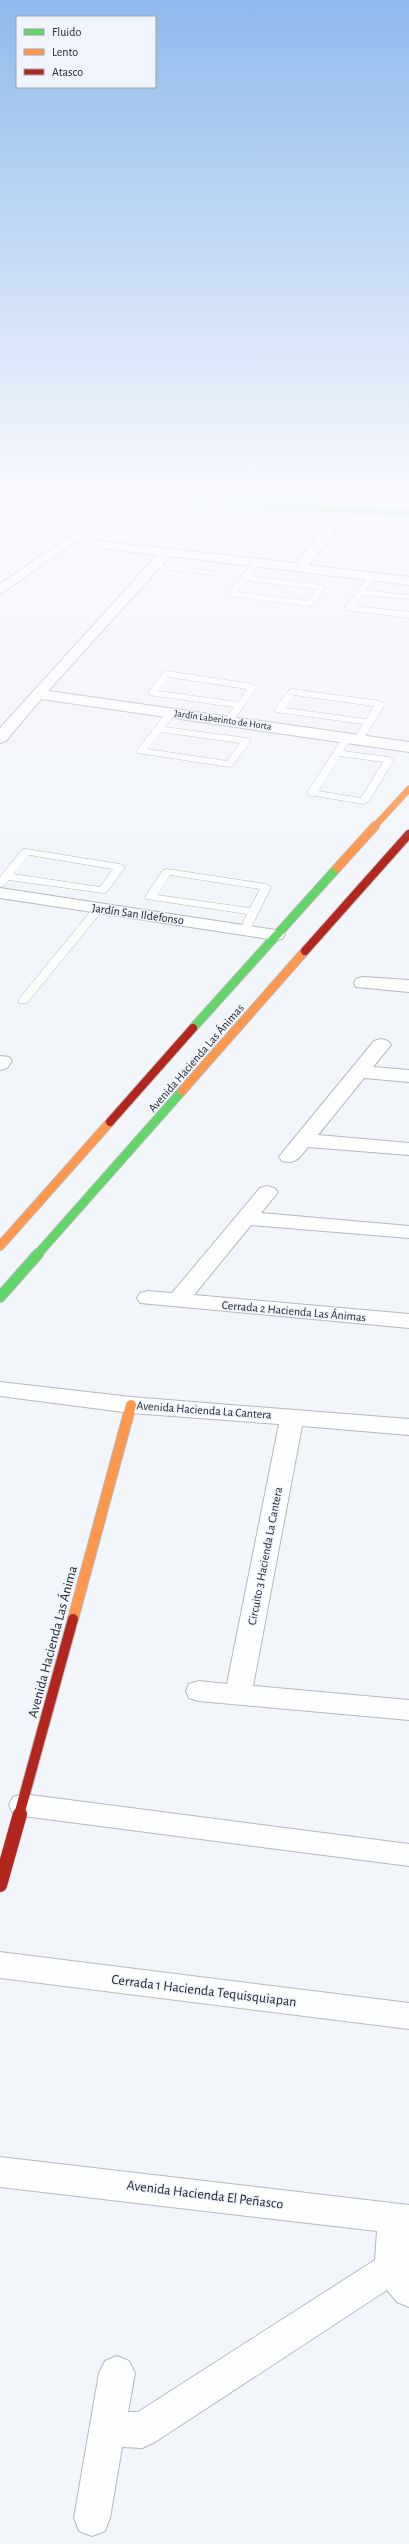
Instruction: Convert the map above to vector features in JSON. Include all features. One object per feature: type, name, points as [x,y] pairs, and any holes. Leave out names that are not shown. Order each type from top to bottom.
[{"type":"street","points":[[0,738],[37,694],[107,618]]},
{"type":"street","name":"Jardín Laberinto de Horta","points":[[37,694],[409,747]]},
{"type":"street","name":"Avenida Hacienda Las Ánimas","points":[[0,1246],[276,935],[409,789]]},
{"type":"street","name":"Avenida Hacienda Las Ánimas","points":[[0,1297],[409,834]]},
{"type":"street","name":"Jardín San Ildefonso","points":[[0,893],[276,935]]},
{"type":"street","points":[[363,983],[409,986]]},
{"type":"street","points":[[289,1157],[381,1045]]},
{"type":"street","points":[[360,1072],[409,1076]]},
{"type":"street","points":[[304,1140],[409,1149]]},
{"type":"street","points":[[178,1301],[267,1192]]},
{"type":"street","points":[[246,1218],[409,1232]]},
{"type":"street","name":"Cerrada 2 Hacienda Las Ánimas","points":[[148,1298],[409,1321]]},
{"type":"street","name":"Avenida Hacienda La Cantera","points":[[0,1389],[131,1405],[409,1427]]},
{"type":"street","name":"Avenida Hacienda Las Ánima","points":[[0,1885],[131,1405]]},
{"type":"street","name":"Circuito 3 Hacienda La Cantera","points":[[238,1695],[292,1417]]},
{"type":"street","points":[[199,1691],[409,1710]]},
{"type":"street","points":[[23,1805],[409,1855]]},
{"type":"street","name":"Cerrada 1 Hacienda Tequisquiapan","points":[[0,1965],[409,2016]]},
{"type":"street","name":"Avenida Hacienda El Peñasco","points":[[0,2172],[402,2219]]},
{"type":"street","points":[[108,2429],[142,2430],[400,2279],[402,2219]]},
{"type":"street","points":[[92,2518],[117,2373]]},
{"type":"lane","points":[[228,721],[240,705],[253,687],[167,674],[152,693],[240,705]]},
{"type":"lane","points":[[338,753],[389,760],[364,800],[312,793],[338,753],[368,722],[380,704],[292,692],[279,710],[368,722]]},
{"type":"lane","points":[[158,729],[246,742],[229,764],[141,751],[158,729],[171,713]]},
{"type":"lane","points":[[26,852],[120,867],[103,890],[3,880],[26,852]]},
{"type":"lane","points":[[245,930],[266,887],[167,872],[150,897],[253,912]]},
{"type":"lane","points":[[23,1001],[99,908]]},
{"type":"traffic: fast","points":[[193,1028],[337,868]]},
{"type":"traffic: fast","points":[[0,1297],[182,1091]]},
{"type":"traffic: slow","points":[[337,868],[409,789]]},
{"type":"traffic: slow","points":[[182,1091],[305,951]]},
{"type":"traffic: slow","points":[[0,1246],[110,1122]]},
{"type":"traffic: slow","points":[[73,1619],[131,1405]]},
{"type":"traffic: jam","points":[[305,951],[409,834]]},
{"type":"traffic: jam","points":[[110,1122],[193,1028]]},
{"type":"traffic: jam","points":[[0,1885],[73,1619]]}]
